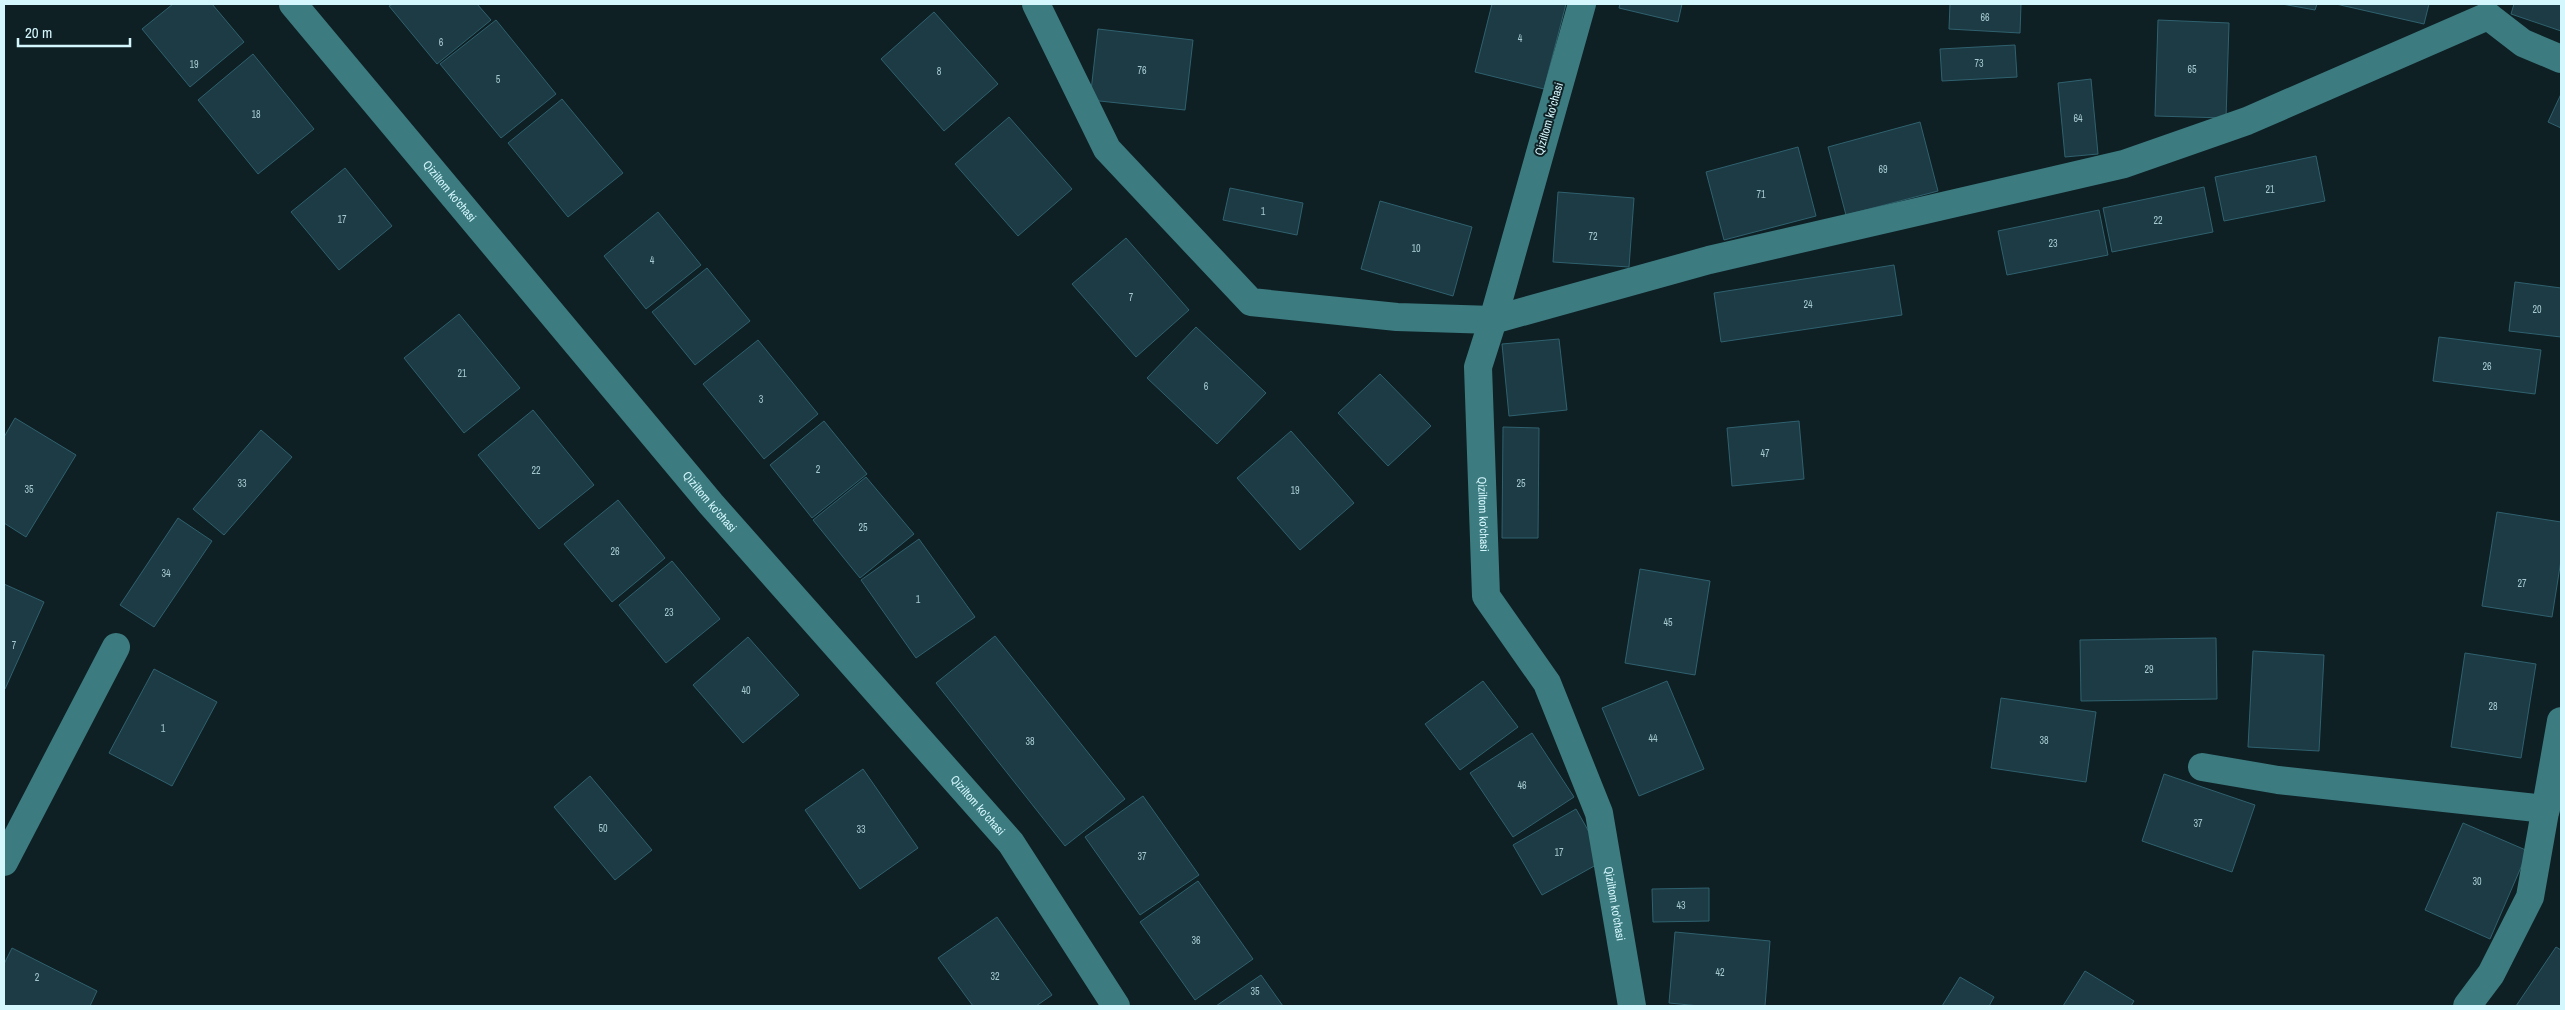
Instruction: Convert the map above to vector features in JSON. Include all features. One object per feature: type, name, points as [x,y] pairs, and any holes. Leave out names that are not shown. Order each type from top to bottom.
[{"type":"street","name":"Qiziltom ko'chasi","points":[[293,4],[711,504],[1011,843],[1116,1006]]},
{"type":"street","points":[[1036,4],[1107,149],[1251,302],[1397,316],[1493,320],[1709,260],[2124,164],[2247,121],[2489,10],[2523,43],[2561,59]]},
{"type":"street","name":"Qiziltom ko'chasi","points":[[1582,4],[1478,367],[1486,596],[1547,683],[1599,813],[1632,1006]]},
{"type":"street","points":[[4,862],[116,648]]},
{"type":"street","points":[[2467,1006],[2491,974],[2530,897],[2561,721]]},
{"type":"street","points":[[2202,767],[2278,780],[2546,809]]},
{"type":"building","points":[[173,4],[212,4],[244,42],[190,87],[142,29]]},
{"type":"building","points":[[393,4],[477,4],[491,20],[437,64],[389,6]]},
{"type":"building","points":[[1492,4],[1566,4],[1544,89],[1475,72]]},
{"type":"building","points":[[1620,4],[1682,4],[1678,22],[1619,8]]},
{"type":"building","points":[[1950,4],[2021,4],[2020,33],[1949,29]]},
{"type":"building","points":[[2282,4],[2317,4],[2315,10]]},
{"type":"building","points":[[2336,4],[2429,4],[2424,24]]},
{"type":"building","points":[[2514,4],[2561,4],[2561,31],[2511,14]]},
{"type":"building","points":[[934,12],[998,84],[944,131],[881,59]]},
{"type":"building","points":[[496,20],[556,94],[501,138],[440,64]]},
{"type":"building","points":[[2158,20],[2229,23],[2226,118],[2155,116]]},
{"type":"building","points":[[1098,29],[1193,40],[1185,110],[1090,100]]},
{"type":"building","points":[[2015,45],[2017,77],[1942,81],[1940,49]]},
{"type":"building","points":[[253,54],[314,129],[258,174],[198,100]]},
{"type":"building","points":[[2091,79],[2098,154],[2065,157],[2058,83]]},
{"type":"building","points":[[2561,94],[2561,128],[2548,122]]},
{"type":"building","points":[[562,99],[623,173],[568,217],[508,143]]},
{"type":"building","points":[[1009,117],[1072,189],[1018,236],[955,164]]},
{"type":"building","points":[[1920,122],[1938,191],[1846,215],[1828,147]]},
{"type":"building","points":[[1798,147],[1816,216],[1724,240],[1706,172]]},
{"type":"building","points":[[2316,156],[2325,201],[2224,221],[2215,177]]},
{"type":"building","points":[[345,168],[392,226],[339,270],[291,212]]},
{"type":"building","points":[[2204,187],[2213,232],[2112,252],[2103,208]]},
{"type":"building","points":[[1230,188],[1303,203],[1297,235],[1223,220]]},
{"type":"building","points":[[1558,192],[1634,198],[1629,267],[1553,262]]},
{"type":"building","points":[[1380,201],[1472,227],[1453,296],[1361,269]]},
{"type":"building","points":[[2099,210],[2108,255],[2007,275],[1998,231]]},
{"type":"building","points":[[658,212],[701,265],[646,309],[604,256]]},
{"type":"building","points":[[1126,238],[1189,310],[1136,357],[1072,284]]},
{"type":"building","points":[[1894,265],[1902,315],[1721,342],[1714,293]]},
{"type":"building","points":[[707,268],[750,321],[695,365],[652,312]]},
{"type":"building","points":[[2515,282],[2561,288],[2561,337],[2509,331]]},
{"type":"building","points":[[459,314],[520,388],[464,433],[404,358]]},
{"type":"building","points":[[1196,327],[1266,393],[1217,444],[1147,378]]},
{"type":"building","points":[[2439,337],[2541,350],[2535,394],[2433,381]]},
{"type":"building","points":[[1559,339],[1567,410],[1509,416],[1502,344]]},
{"type":"building","points":[[758,340],[818,414],[764,459],[703,384]]},
{"type":"building","points":[[1380,374],[1431,426],[1388,466],[1338,413]]},
{"type":"building","points":[[533,410],[594,485],[539,529],[478,455]]},
{"type":"building","points":[[15,418],[76,455],[26,537],[4,523],[4,437]]},
{"type":"building","points":[[824,421],[867,474],[812,518],[770,465]]},
{"type":"building","points":[[1799,421],[1804,479],[1732,486],[1727,428]]},
{"type":"building","points":[[1503,427],[1539,428],[1538,538],[1502,538]]},
{"type":"building","points":[[261,430],[292,457],[224,535],[193,509]]},
{"type":"building","points":[[1291,431],[1354,503],[1300,550],[1237,478]]},
{"type":"building","points":[[866,477],[914,534],[860,578],[813,520]]},
{"type":"building","points":[[618,500],[665,558],[612,602],[564,544]]},
{"type":"building","points":[[2497,512],[2561,522],[2561,560],[2552,617],[2482,606]]},
{"type":"building","points":[[178,518],[212,541],[154,627],[120,605]]},
{"type":"building","points":[[919,539],[975,617],[916,658],[861,580]]},
{"type":"building","points":[[672,561],[720,619],[666,663],[619,605]]},
{"type":"building","points":[[1640,569],[1710,581],[1695,675],[1625,663]]},
{"type":"building","points":[[4,584],[44,602],[5,689],[4,688]]},
{"type":"building","points":[[995,636],[1125,799],[1065,846],[936,683]]},
{"type":"building","points":[[748,637],[799,695],[743,743],[693,685]]},
{"type":"building","points":[[2216,638],[2217,699],[2081,701],[2080,640]]},
{"type":"building","points":[[2253,651],[2324,655],[2319,751],[2248,747]]},
{"type":"building","points":[[2465,653],[2536,664],[2521,758],[2451,747]]},
{"type":"building","points":[[154,669],[217,702],[172,786],[109,753]]},
{"type":"building","points":[[1483,681],[1518,727],[1460,770],[1425,724]]},
{"type":"building","points":[[1667,681],[1704,769],[1639,796],[1602,708]]},
{"type":"building","points":[[2001,698],[2096,712],[2086,782],[1991,768]]},
{"type":"building","points":[[1532,733],[1574,797],[1513,837],[1470,773]]},
{"type":"building","points":[[863,769],[918,848],[860,889],[805,810]]},
{"type":"building","points":[[2164,774],[2255,805],[2232,872],[2142,841]]},
{"type":"building","points":[[590,776],[652,850],[615,880],[554,807]]},
{"type":"building","points":[[1143,796],[1199,875],[1140,915],[1085,837]]},
{"type":"building","points":[[1576,809],[1605,860],[1542,895],[1513,845]]},
{"type":"building","points":[[2463,823],[2528,851],[2490,939],[2425,910]]},
{"type":"building","points":[[1198,881],[1253,959],[1195,1000],[1140,922]]},
{"type":"building","points":[[1709,888],[1709,921],[1653,922],[1652,889]]},
{"type":"building","points":[[997,917],[1052,995],[1036,1006],[973,1006],[938,958]]},
{"type":"building","points":[[1675,932],[1770,941],[1765,1006],[1700,1006],[1669,1003]]},
{"type":"building","points":[[2556,947],[2561,950],[2561,1006],[2516,1006]]},
{"type":"building","points":[[12,948],[97,991],[90,1006],[4,1006],[4,964]]},
{"type":"building","points":[[2085,971],[2134,1001],[2131,1006],[2063,1006]]},
{"type":"building","points":[[1261,975],[1283,1006],[1216,1006]]},
{"type":"building","points":[[1960,977],[1994,997],[1989,1006],[1942,1006]]}]
